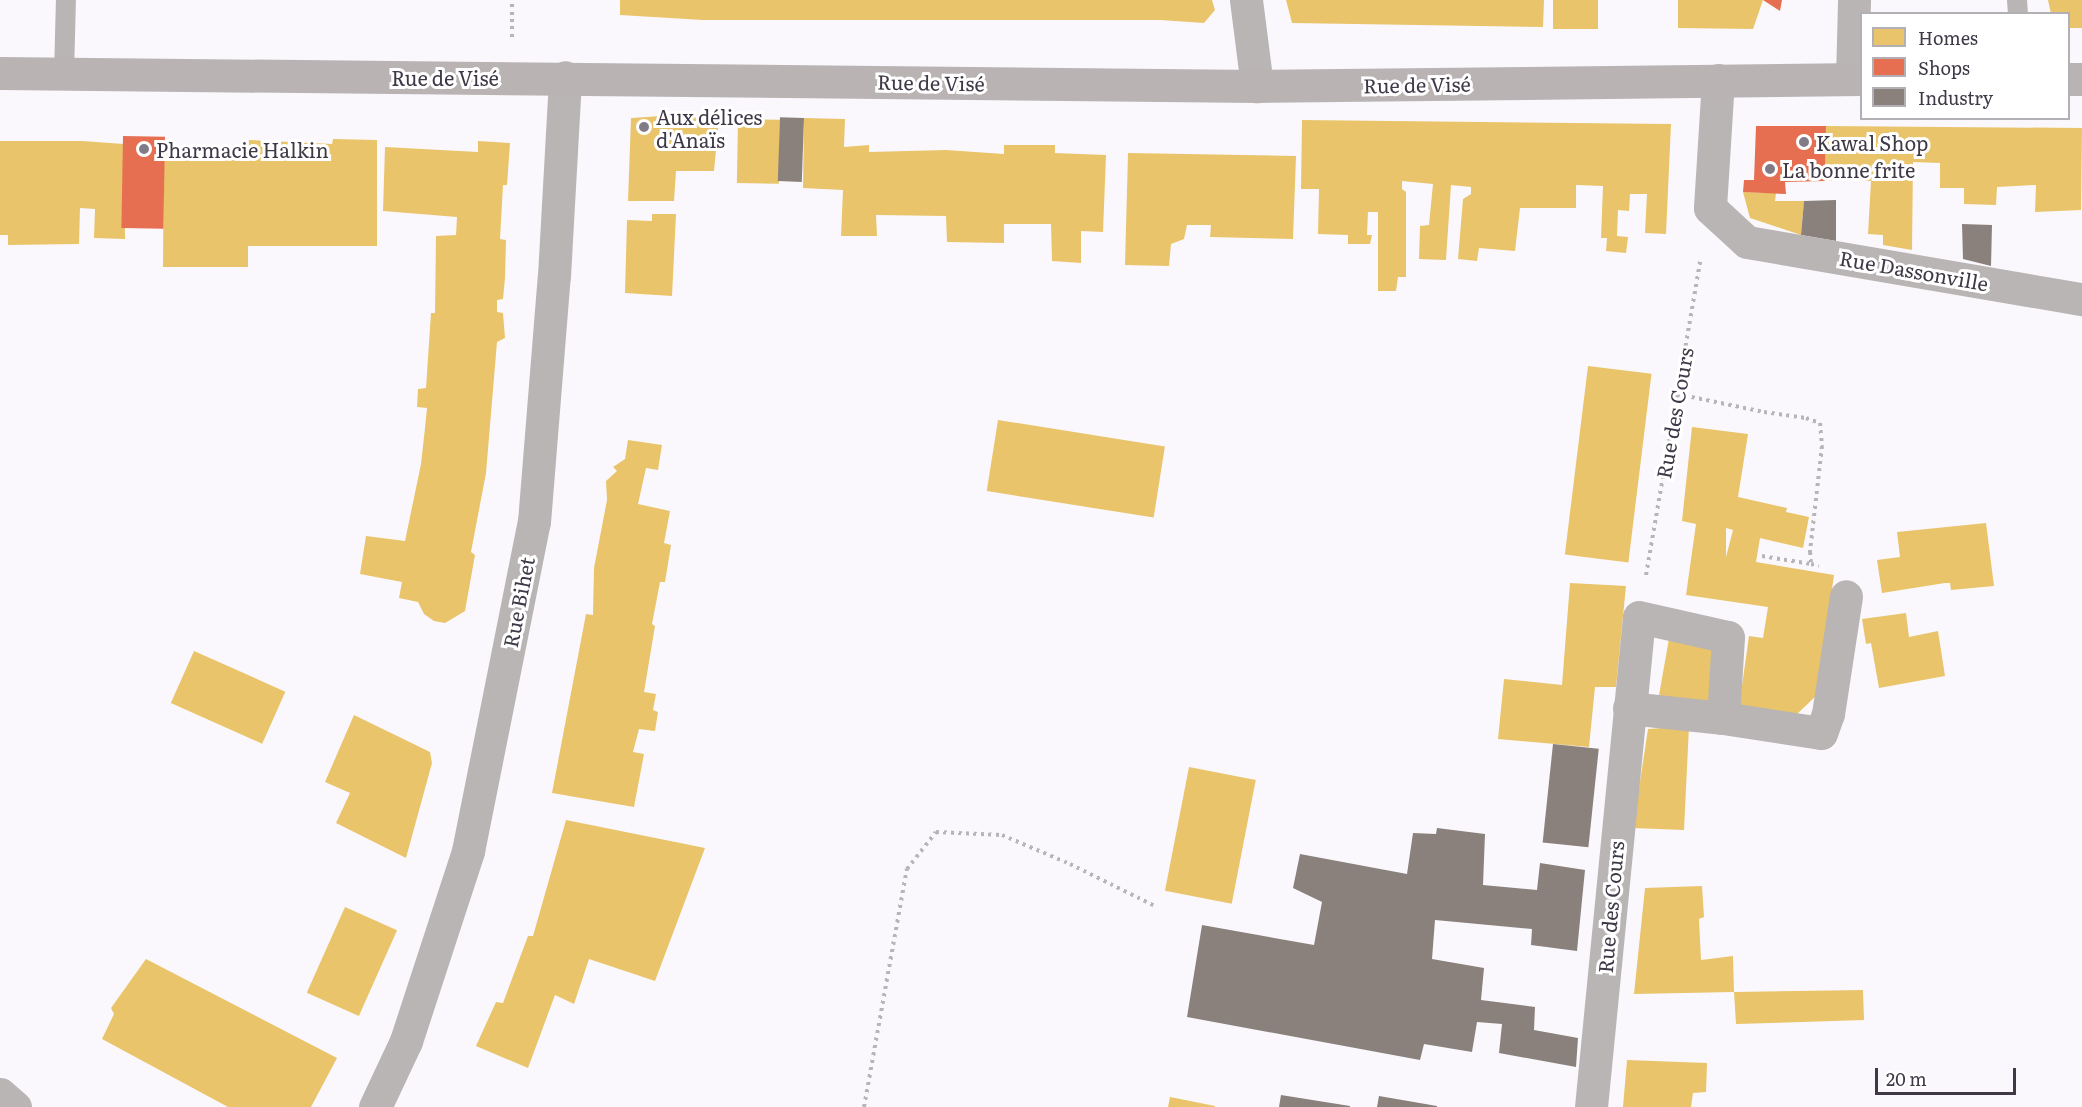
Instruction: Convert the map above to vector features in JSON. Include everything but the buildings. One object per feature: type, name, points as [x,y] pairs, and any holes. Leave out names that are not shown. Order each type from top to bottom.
[{"type":"main road","name":"Rue de Visé","points":[[0,74],[565,77],[1257,86],[1857,79]]},
{"type":"street","points":[[1246,0],[1257,86]]},
{"type":"street","points":[[1854,0],[1857,79]]},
{"type":"street","name":"Rue Bihet","points":[[375,1107],[406,1041],[468,851],[534,522],[554,276],[565,77]]},
{"type":"street","points":[[1710,208],[1718,80]]},
{"type":"street","name":"Rue Dassonville","points":[[1710,208],[1746,242],[2082,299]]},
{"type":"street","points":[[1629,708],[1722,718],[1821,733],[1828,714],[1846,596]]},
{"type":"street","points":[[1639,618],[1728,637],[1722,718]]},
{"type":"street","name":"Rue des Cours","points":[[1591,1107],[1639,618]]},
{"type":"street","points":[[0,1094],[15,1107]]},
{"type":"lane","points":[[64,74],[66,0]]},
{"type":"path","name":"Rue des Cours","points":[[1639,618],[1710,208]]},
{"type":"path","points":[[1677,394],[1806,418],[1820,423],[1822,446],[1810,564]]},
{"type":"path","points":[[1762,556],[1845,570],[1846,596]]},
{"type":"path","points":[[864,1107],[907,869],[936,832],[1002,835],[1070,864],[1153,905]]},
{"type":"place","name":"Aux délices d'Anaïs","points":[[644,127]]},
{"type":"place","name":"Kawal Shop","points":[[1804,142]]},
{"type":"place","name":"Pharmacie Halkin","points":[[144,149]]},
{"type":"place","name":"La bonne frite","points":[[1770,169]]}]
